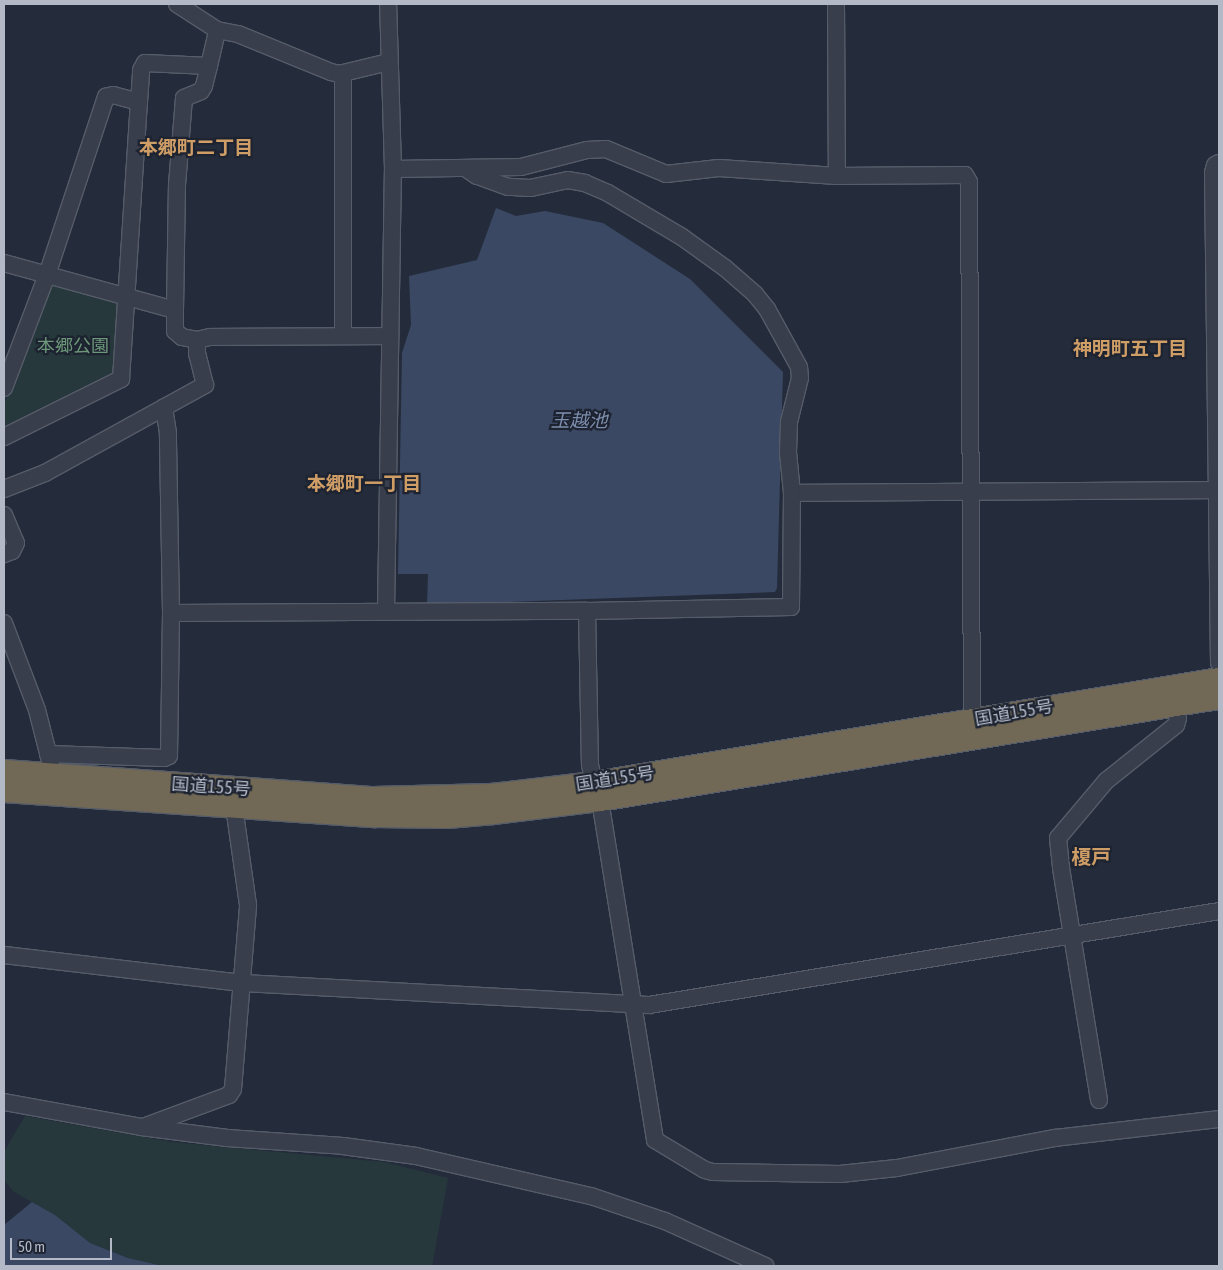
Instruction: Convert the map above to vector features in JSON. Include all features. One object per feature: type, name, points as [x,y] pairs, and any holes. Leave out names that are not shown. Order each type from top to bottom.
[{"type":"highway","name":"国道155号","points":[[4,791],[375,816],[447,817],[494,813],[972,720],[1219,679]]},
{"type":"highway","name":"国道155号","points":[[4,771],[51,765],[291,793],[407,799],[597,792],[1219,698]]},
{"type":"street","points":[[177,4],[216,30],[238,34],[331,72],[343,72],[389,62]]},
{"type":"street","points":[[386,611],[392,169],[388,4]]},
{"type":"street","points":[[836,4],[836,176]]},
{"type":"street","points":[[216,30],[204,86],[201,91],[184,98],[177,185],[175,331],[182,336],[197,340],[210,338],[389,336]]},
{"type":"street","points":[[4,438],[121,378],[140,70],[145,62],[209,66]]},
{"type":"street","points":[[343,72],[343,336]]},
{"type":"street","points":[[4,388],[47,275],[104,100],[110,95],[139,102]]},
{"type":"street","points":[[392,169],[468,170],[521,167],[587,150],[606,149],[666,174],[719,168],[836,176],[964,175],[969,182],[972,720]]},
{"type":"street","points":[[1219,163],[1214,165],[1213,173],[1219,655]]},
{"type":"street","points":[[171,613],[587,611],[791,607],[792,493],[788,452],[789,422],[800,378],[799,368],[767,309],[755,294],[725,268],[682,237],[608,193],[585,183],[568,180],[530,188],[508,187],[468,170]]},
{"type":"street","points":[[4,262],[126,298],[175,310]]},
{"type":"street","points":[[4,489],[45,473],[205,385],[197,354],[197,340]]},
{"type":"street","points":[[4,623],[12,667],[37,710],[51,765],[164,758],[169,756],[171,613],[168,433],[164,407]]},
{"type":"street","points":[[792,493],[1218,490]]},
{"type":"street","points":[[4,515],[16,543],[12,551],[4,554]]},
{"type":"street","points":[[587,611],[590,766],[597,792],[655,1140],[683,1158],[713,1172],[840,1174],[878,1170],[1055,1138],[1219,1119]]},
{"type":"street","points":[[1099,1100],[1061,867],[1058,838],[1106,781],[1176,725],[1178,705]]},
{"type":"street","points":[[141,1127],[232,1092],[248,905],[234,807]]},
{"type":"street","points":[[4,955],[242,983],[633,1006],[649,1005],[1219,911]]},
{"type":"street","points":[[4,1102],[141,1127],[228,1138],[343,1146],[425,1158],[590,1196],[665,1221],[765,1266]]},
{"type":"green space","name":"本郷公園","points":[[55,284],[116,301],[120,306],[116,369],[111,375],[4,435],[4,405],[48,287]]},
{"type":"green space","points":[[25,1116],[172,1142],[384,1162],[448,1178],[432,1266],[163,1266],[128,1258],[90,1243],[55,1215],[14,1192],[4,1180],[4,1152]]},
{"type":"water","name":"玉越池","points":[[496,208],[516,216],[545,211],[603,223],[690,279],[783,372],[777,588],[775,592],[427,605],[428,574],[398,574],[402,353],[411,325],[409,276],[477,260]]},
{"type":"water","points":[[32,1202],[55,1215],[90,1243],[128,1258],[163,1266],[4,1266],[4,1225]]},
{"type":"district","name":"本郷町二丁目","points":[[196,148]]},
{"type":"district","name":"神明町五丁目","points":[[1130,349]]},
{"type":"district","name":"本郷町一丁目","points":[[364,484]]},
{"type":"district","name":"榎戸","points":[[1091,856]]}]
